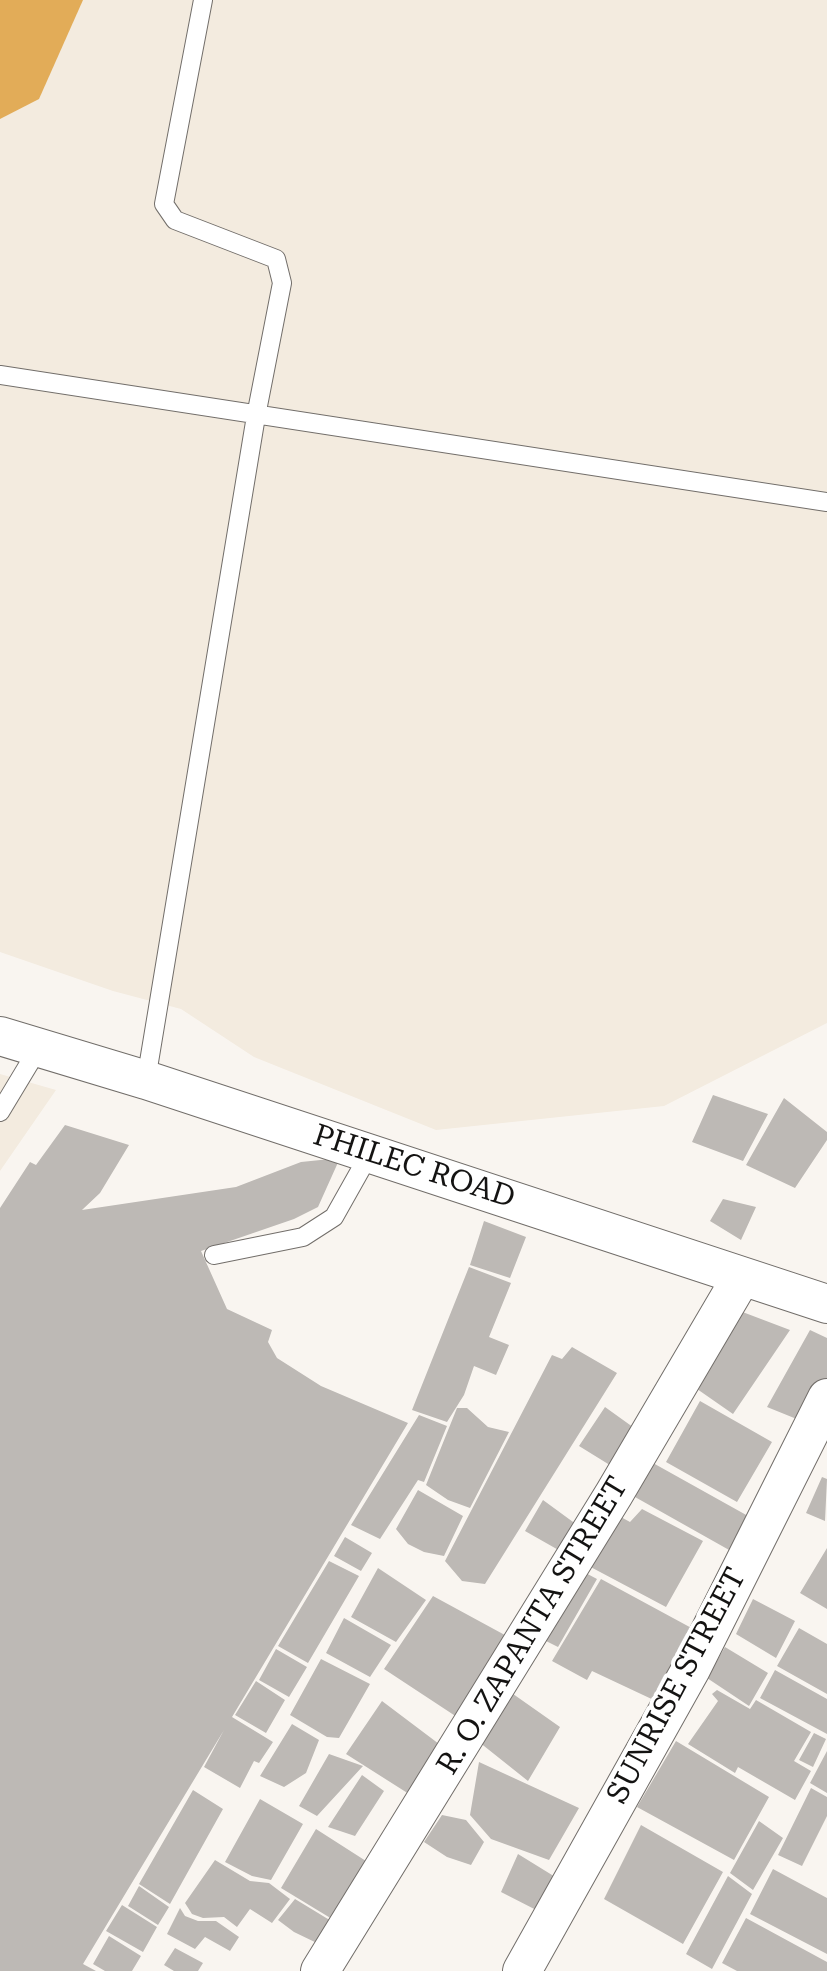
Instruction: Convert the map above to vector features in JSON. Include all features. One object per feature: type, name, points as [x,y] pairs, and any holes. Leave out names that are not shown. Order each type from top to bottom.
[{"type":"street","name":"PHILEC ROAD","points":[[0,1036],[146,1080],[827,1304]]},
{"type":"street","name":"R. O. ZAPANTA STREET","points":[[320,1971],[614,1494],[741,1278]]},
{"type":"street","name":"SUNRISE STREET","points":[[522,1971],[691,1669],[827,1398]]},
{"type":"lane","points":[[146,1080],[256,416],[282,282],[276,259],[176,220],[164,204],[203,0]]},
{"type":"lane","points":[[0,375],[827,502]]},
{"type":"lane","points":[[0,1112],[38,1049]]},
{"type":"lane","points":[[214,1256],[303,1237],[334,1217],[370,1153]]},
{"type":"shaded area","points":[[0,0],[827,0],[827,1023],[664,1106],[436,1130],[254,1057],[181,1009],[113,991],[0,952]]},
{"type":"shaded area","points":[[0,0],[83,0],[39,99],[0,119]]},
{"type":"shaded area","points":[[0,1074],[56,1090],[0,1171]]},
{"type":"building","points":[[713,1095],[768,1114],[743,1161],[692,1142]]},
{"type":"building","points":[[784,1098],[827,1132],[827,1140],[795,1188],[746,1165]]},
{"type":"building","points":[[65,1125],[129,1145],[100,1193],[82,1210],[236,1187],[301,1162],[340,1158],[318,1207],[201,1251],[227,1309],[272,1330],[268,1342],[277,1358],[321,1386],[408,1423],[232,1717],[273,1742],[259,1763],[254,1761],[240,1788],[204,1767],[224,1730],[83,1964],[96,1971],[0,1971],[0,1208],[30,1162],[36,1165]]},
{"type":"building","points":[[723,1199],[756,1207],[741,1240],[710,1221]]},
{"type":"building","points":[[484,1221],[526,1237],[510,1278],[470,1265]]},
{"type":"building","points":[[469,1267],[511,1283],[489,1337],[509,1345],[496,1375],[474,1366],[464,1395],[447,1422],[412,1410]]},
{"type":"building","points":[[732,1308],[790,1330],[733,1414],[687,1382]]},
{"type":"building","points":[[810,1330],[827,1338],[827,1390],[809,1424],[767,1407]]},
{"type":"building","points":[[572,1347],[617,1373],[485,1584],[462,1581],[445,1561],[552,1355],[562,1359]]},
{"type":"building","points":[[700,1401],[772,1442],[737,1502],[666,1462]]},
{"type":"building","points":[[605,1407],[637,1430],[613,1467],[579,1446]]},
{"type":"building","points":[[457,1408],[467,1408],[488,1427],[509,1432],[470,1508],[448,1500],[426,1485]]},
{"type":"building","points":[[419,1415],[447,1426],[424,1482],[418,1480],[380,1539],[351,1525]]},
{"type":"building","points":[[653,1463],[757,1521],[738,1555],[635,1497]]},
{"type":"building","points":[[822,1477],[827,1479],[825,1521],[806,1513]]},
{"type":"building","points":[[418,1490],[463,1516],[444,1556],[408,1544],[396,1529]]},
{"type":"building","points":[[543,1500],[584,1530],[569,1556],[525,1531]]},
{"type":"building","points":[[642,1509],[703,1541],[666,1607],[585,1564],[619,1516],[630,1522]]},
{"type":"building","points":[[345,1537],[372,1553],[361,1571],[334,1556]]},
{"type":"building","points":[[827,1548],[827,1609],[800,1593]]},
{"type":"building","points":[[329,1561],[359,1576],[308,1663],[278,1646]]},
{"type":"building","points":[[378,1568],[426,1600],[396,1642],[351,1617]]},
{"type":"building","points":[[580,1570],[597,1579],[558,1647],[538,1637]]},
{"type":"building","points":[[601,1579],[697,1631],[658,1702],[592,1671],[587,1680],[552,1661]]},
{"type":"building","points":[[433,1596],[514,1640],[463,1721],[384,1669]]},
{"type":"building","points":[[753,1599],[795,1621],[776,1658],[736,1634]]},
{"type":"building","points":[[344,1618],[391,1645],[370,1677],[326,1653]]},
{"type":"building","points":[[799,1628],[827,1644],[827,1694],[777,1666]]},
{"type":"building","points":[[725,1647],[768,1673],[749,1706],[707,1678]]},
{"type":"building","points":[[276,1649],[307,1667],[289,1697],[259,1680]]},
{"type":"building","points":[[321,1659],[370,1684],[339,1738],[327,1737],[290,1715]]},
{"type":"building","points":[[775,1670],[827,1699],[827,1734],[760,1698]]},
{"type":"building","points":[[256,1681],[285,1700],[266,1733],[235,1715]]},
{"type":"building","points":[[506,1689],[560,1727],[528,1781],[474,1738]]},
{"type":"building","points":[[717,1690],[750,1709],[756,1700],[811,1732],[794,1761],[811,1771],[795,1800],[738,1767],[735,1773],[688,1744],[718,1701],[712,1694]]},
{"type":"building","points":[[382,1701],[447,1750],[409,1794],[346,1754]]},
{"type":"building","points":[[292,1724],[319,1740],[306,1773],[284,1787],[260,1776]]},
{"type":"building","points":[[814,1733],[826,1739],[813,1767],[799,1760]]},
{"type":"building","points":[[676,1741],[769,1797],[734,1860],[637,1807]]},
{"type":"building","points":[[827,1751],[827,1793],[810,1783]]},
{"type":"building","points":[[329,1754],[363,1766],[317,1816],[299,1806]]},
{"type":"building","points":[[479,1762],[579,1808],[549,1860],[491,1839],[470,1815]]},
{"type":"building","points":[[362,1775],[384,1791],[355,1836],[328,1827]]},
{"type":"building","points":[[811,1788],[827,1797],[827,1816],[802,1866],[778,1855]]},
{"type":"building","points":[[193,1790],[223,1809],[170,1904],[139,1884]]},
{"type":"building","points":[[260,1799],[303,1824],[271,1880],[252,1876],[225,1862]]},
{"type":"building","points":[[442,1815],[466,1820],[484,1842],[471,1865],[447,1857],[424,1842]]},
{"type":"building","points":[[759,1821],[783,1838],[753,1890],[730,1873]]},
{"type":"building","points":[[641,1825],[723,1872],[683,1944],[604,1899]]},
{"type":"building","points":[[316,1829],[380,1870],[337,1922],[281,1888]]},
{"type":"building","points":[[518,1854],[565,1883],[546,1915],[501,1892]]},
{"type":"building","points":[[215,1860],[250,1881],[269,1883],[290,1899],[272,1923],[250,1909],[237,1927],[224,1917],[192,1914],[185,1903]]},
{"type":"building","points":[[773,1869],[827,1898],[827,1954],[750,1914]]},
{"type":"building","points":[[728,1876],[752,1894],[712,1969],[686,1954]]},
{"type":"building","points":[[139,1886],[169,1907],[158,1925],[128,1906]]},
{"type":"building","points":[[295,1899],[346,1930],[321,1945],[294,1932],[278,1920]]},
{"type":"building","points":[[122,1905],[157,1927],[143,1952],[106,1931]]},
{"type":"building","points":[[180,1908],[185,1916],[216,1921],[239,1937],[230,1951],[205,1937],[195,1949],[167,1934]]},
{"type":"building","points":[[746,1918],[827,1962],[827,1971],[737,1971],[722,1963]]},
{"type":"building","points":[[109,1936],[141,1956],[132,1971],[105,1971],[93,1964]]},
{"type":"building","points":[[175,1948],[203,1963],[198,1971],[174,1971],[164,1965]]}]
